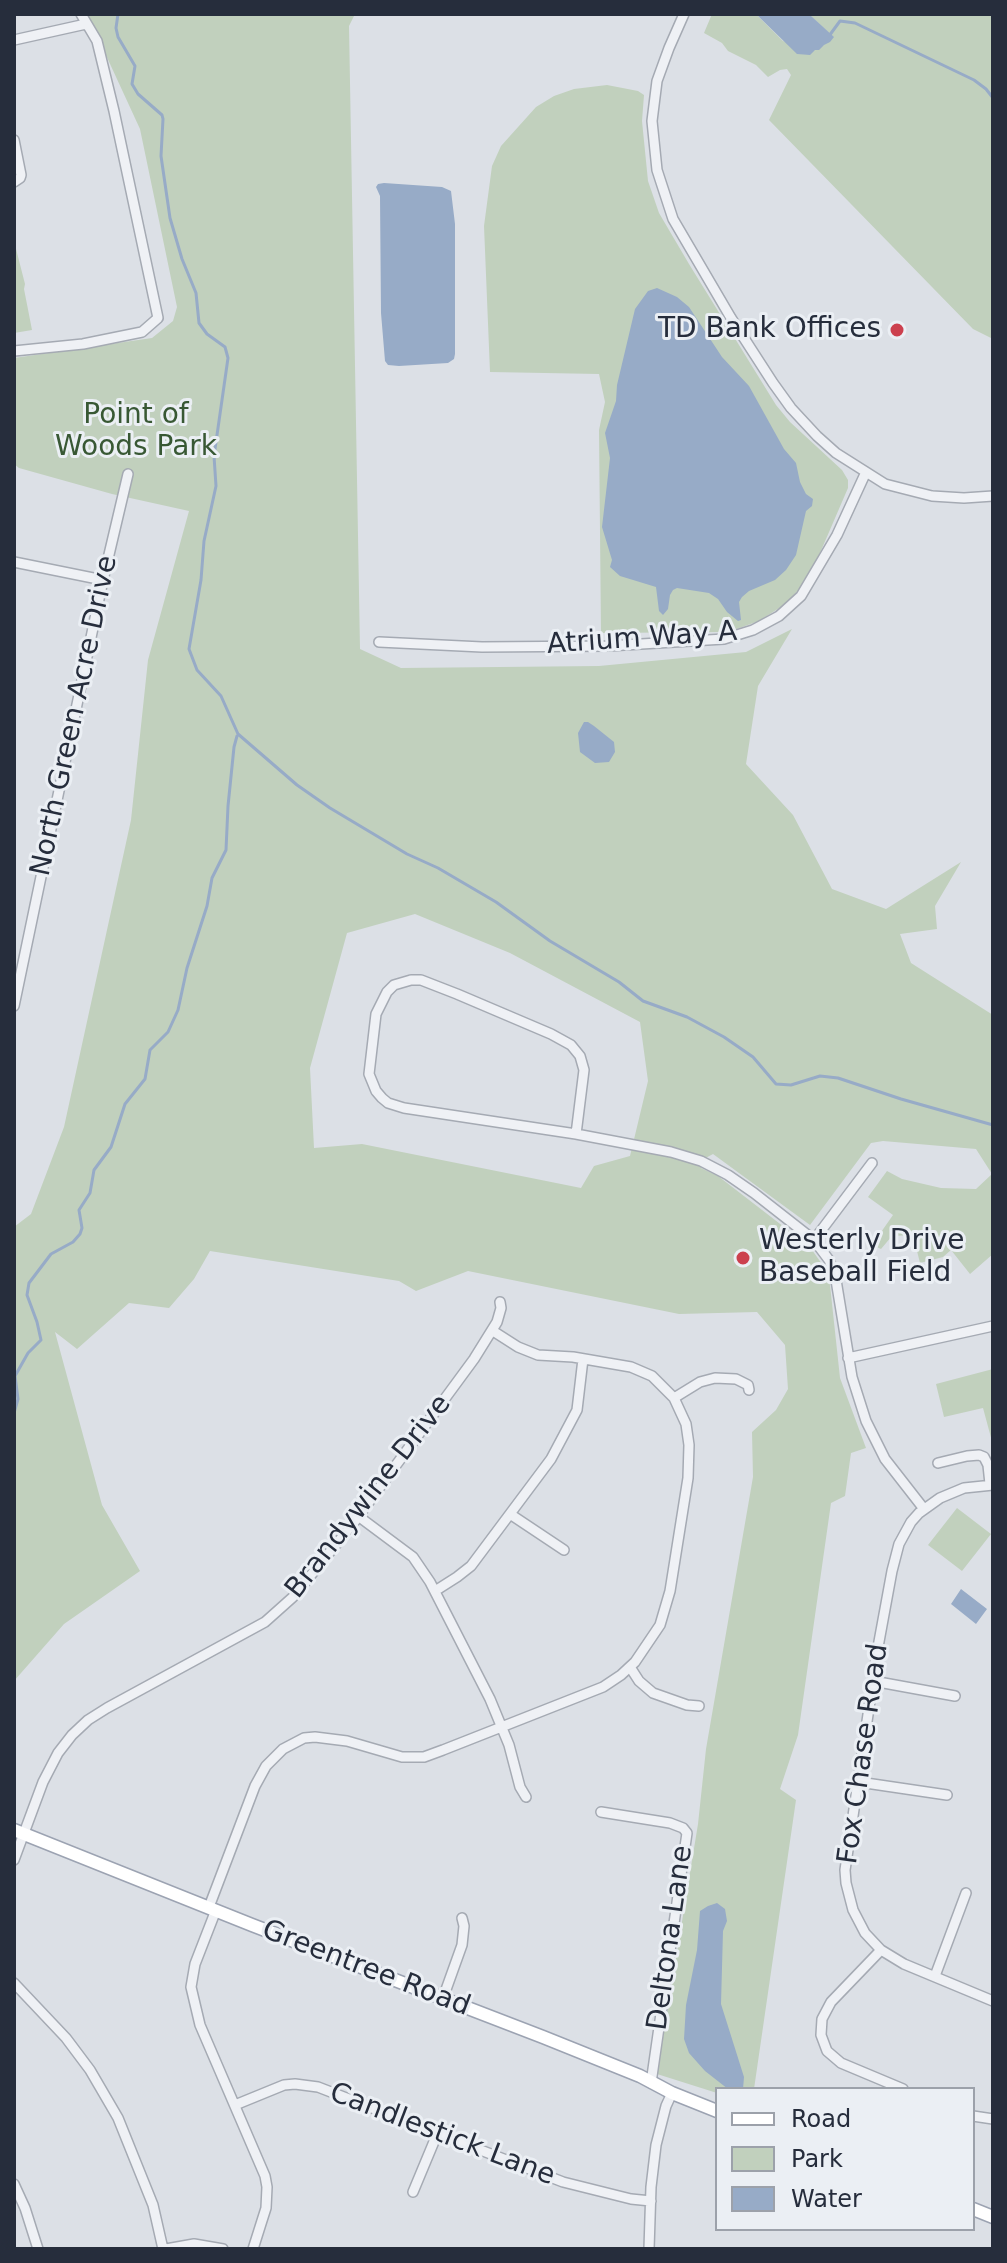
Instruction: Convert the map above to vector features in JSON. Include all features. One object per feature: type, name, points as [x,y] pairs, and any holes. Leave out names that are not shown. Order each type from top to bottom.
[{"type":"main road","name":"Greentree Road","points":[[19,1832],[640,2076],[715,2110]]},
{"type":"street","points":[[14,351],[83,344],[142,332],[158,318],[97,41],[81,14]]},
{"type":"street","points":[[684,14],[657,81],[652,121],[657,170],[673,219],[731,318],[791,408],[836,453],[885,484],[932,496],[993,496]]},
{"type":"street","points":[[14,40],[86,24]]},
{"type":"street","points":[[14,140],[21,175],[14,182]]},
{"type":"street","name":"Atrium Way A","points":[[379,642],[482,647],[608,646],[724,639],[753,630],[791,607],[809,584],[837,535],[866,472]]},
{"type":"street","name":"North Green Acre Drive","points":[[14,1006],[128,474]]},
{"type":"street","points":[[14,562],[103,580]]},
{"type":"street","points":[[576,1134],[584,1070],[580,1056],[571,1045],[421,980],[398,983],[384,995],[373,1026],[369,1074],[376,1091],[388,1103],[686,1155],[728,1175],[814,1240],[835,1274],[848,1358],[860,1406],[878,1447],[924,1509]]},
{"type":"street","points":[[814,1240],[872,1163]]},
{"type":"street","name":"Brandywine Drive","points":[[14,1860],[19,1832],[53,1762],[79,1727],[107,1708],[275,1615],[311,1577],[460,1380],[493,1331],[500,1315],[500,1302]]},
{"type":"street","points":[[848,1358],[993,1326]]},
{"type":"street","points":[[253,2249],[266,2208],[267,2187],[257,2154],[200,2025],[191,1987],[212,1908],[255,1786],[266,1766],[283,1749],[304,1738],[325,1737],[347,1741],[413,1758],[503,1728],[593,1692],[630,1667],[660,1625],[668,1602],[688,1478],[689,1445],[686,1424],[674,1398],[652,1376],[631,1367],[529,1352],[493,1331]]},
{"type":"street","points":[[435,1591],[471,1566],[551,1459],[577,1410],[583,1359]]},
{"type":"street","points":[[674,1398],[700,1382],[715,1378],[736,1379],[748,1385],[749,1390]]},
{"type":"street","points":[[938,1463],[967,1456],[984,1457],[991,1485]]},
{"type":"street","name":"Fox Chase Road","points":[[991,1485],[951,1492],[924,1509],[904,1533],[895,1557],[873,1681],[847,1856],[846,1883],[858,1922],[881,1950],[993,2001]]},
{"type":"street","points":[[510,1514],[564,1550]]},
{"type":"street","points":[[358,1516],[413,1557],[435,1591],[503,1728],[520,1787],[526,1797]]},
{"type":"street","points":[[630,1667],[639,1681],[653,1693],[699,1706]]},
{"type":"street","points":[[873,1681],[955,1696]]},
{"type":"street","points":[[859,1782],[947,1795]]},
{"type":"street","name":"Deltona Lane","points":[[601,1812],[670,1823],[687,1833],[651,2083]]},
{"type":"street","points":[[935,1976],[966,1893]]},
{"type":"street","points":[[443,1998],[462,1945],[462,1918]]},
{"type":"street","points":[[881,1950],[831,2002],[822,2019],[821,2035],[833,2058],[898,2087]]},
{"type":"street","points":[[14,1983],[66,2038],[90,2070],[118,2118],[153,2205],[164,2249],[194,2244],[223,2249]]},
{"type":"street","name":"Candlestick Lane","points":[[235,2105],[284,2085],[306,2084],[563,2182],[651,2201]]},
{"type":"street","points":[[649,2249],[656,2145],[672,2093]]},
{"type":"street","points":[[413,2192],[438,2132]]},
{"type":"street","points":[[14,2184],[38,2249]]},
{"type":"green space","name":"Point of Woods Park","points":[[87,14],[355,14],[349,26],[360,649],[401,668],[599,666],[746,652],[792,629],[758,686],[746,764],[793,815],[832,889],[886,909],[961,862],[935,906],[937,929],[900,934],[911,963],[993,1015],[993,1254],[970,1274],[951,1250],[943,1257],[920,1263],[913,1235],[892,1236],[881,1249],[872,1245],[893,1215],[868,1197],[887,1171],[902,1179],[941,1188],[976,1189],[992,1174],[976,1149],[883,1141],[871,1143],[810,1225],[713,1154],[702,1160],[701,1168],[718,1176],[797,1237],[822,1264],[830,1285],[840,1378],[866,1448],[851,1453],[845,1496],[831,1503],[798,1735],[780,1789],[796,1800],[754,2087],[715,2087],[715,2092],[657,2074],[698,1824],[706,1749],[753,1477],[752,1432],[776,1410],[788,1389],[785,1345],[757,1312],[679,1314],[468,1271],[416,1291],[399,1281],[210,1251],[194,1279],[169,1308],[129,1303],[77,1349],[55,1332],[102,1505],[140,1571],[64,1624],[14,1681],[14,1227],[31,1214],[64,1127],[131,820],[148,660],[189,511],[112,494],[14,464],[14,358],[152,338],[173,321],[177,307],[140,129]],"holes":[[[415,914],[510,953],[640,1022],[648,1081],[630,1156],[594,1166],[581,1188],[362,1144],[314,1148],[310,1068],[347,933]]]},
{"type":"green space","points":[[712,14],[756,14],[783,41],[815,50],[833,37],[809,14],[993,14],[993,339],[973,329],[769,120],[791,75],[787,69],[768,77],[756,65],[728,51],[722,43],[704,33]]},
{"type":"green space","points":[[607,85],[644,95],[642,121],[648,181],[659,213],[776,405],[842,470],[848,480],[848,488],[812,571],[800,588],[787,603],[759,621],[728,632],[601,633],[599,430],[605,402],[599,374],[490,372],[484,226],[492,166],[501,146],[536,107],[574,89]]},
{"type":"green space","points":[[14,241],[32,330],[14,333]]},
{"type":"green space","points":[[993,1369],[993,1445],[983,1408],[944,1417],[936,1384]]},
{"type":"green space","points":[[957,1508],[991,1534],[962,1571],[928,1545]]},
{"type":"water","points":[[756,14],[809,14],[834,37],[810,55],[797,54]]},
{"type":"water","points":[[384,183],[442,187],[451,191],[455,224],[455,354],[448,363],[399,366],[388,365],[385,361],[381,313],[380,196],[376,187]]},
{"type":"water","points":[[657,288],[677,297],[689,307],[722,357],[749,386],[784,449],[796,463],[806,494],[813,499],[812,506],[806,511],[796,555],[775,580],[742,597],[739,602],[741,620],[738,621],[709,593],[677,588],[670,595],[668,609],[663,615],[659,611],[656,587],[620,576],[610,567],[612,560],[602,527],[610,458],[605,433],[616,401],[635,309],[648,291]]},
{"type":"water","points":[[584,722],[614,742],[615,752],[609,762],[595,763],[580,752],[578,733]]},
{"type":"water","points":[[961,1589],[987,1609],[976,1624],[951,1604]]},
{"type":"water","points":[[717,1903],[725,1909],[727,1921],[723,1931],[721,2004],[744,2077],[743,2087],[725,2087],[705,2071],[689,2053],[684,2039],[700,1911]]},
{"type":"waterway","points":[[118,14],[118,37],[135,66],[132,84],[138,94],[162,115],[161,156],[170,218],[196,293],[199,323],[207,334],[225,347],[228,358],[214,456],[216,486],[204,541],[189,649],[197,670],[221,696],[238,734],[297,785],[330,808],[496,902],[643,1001],[687,1017],[724,1037],[753,1057],[776,1084],[791,1085],[820,1076],[838,1078],[993,1125]]},
{"type":"waterway","points":[[829,36],[840,21],[855,23],[974,80],[993,98]]},
{"type":"waterway","points":[[14,1413],[18,1399],[15,1376],[28,1353],[41,1340],[27,1295],[29,1283],[51,1254],[73,1242],[80,1234],[79,1210],[90,1193],[94,1170],[111,1147],[125,1104],[145,1079],[150,1050],[168,1032],[178,1010],[212,878],[226,850],[237,736]]},
{"type":"place","name":"TD Bank Offices","points":[[897,330]]},
{"type":"place","name":"Westerly Drive Baseball Field","points":[[743,1258]]}]
